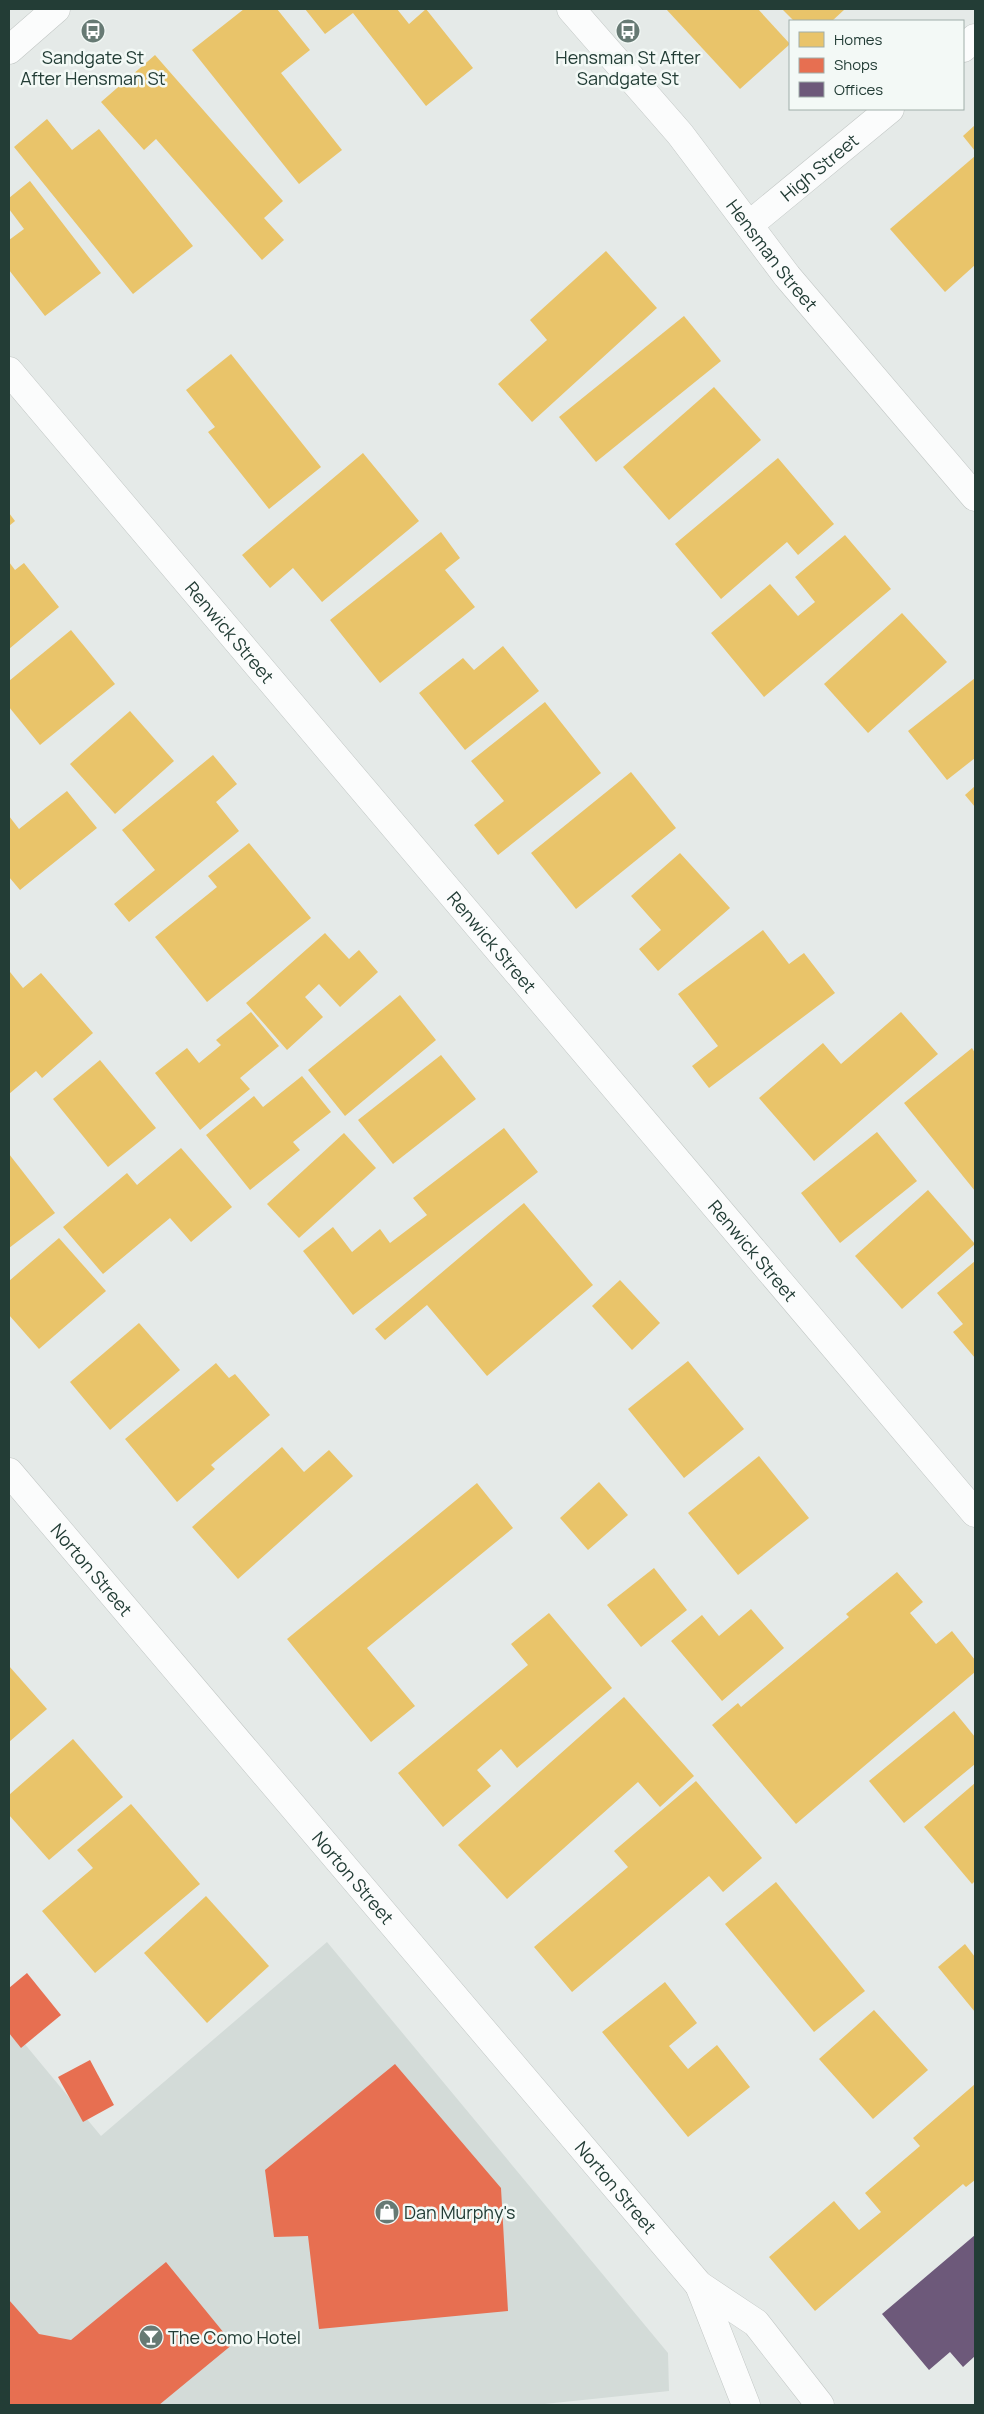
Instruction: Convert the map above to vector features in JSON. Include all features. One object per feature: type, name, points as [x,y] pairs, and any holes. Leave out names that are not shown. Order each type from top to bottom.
[{"type":"street","points":[[9,50],[56,9]]},
{"type":"street","name":"Hensman Street","points":[[571,9],[680,134],[786,276],[975,497]]},
{"type":"street","points":[[964,47],[975,38]]},
{"type":"street","name":"High Street","points":[[749,224],[889,110]]},
{"type":"street","name":"Renwick Street","points":[[9,371],[975,1513]]},
{"type":"street","name":"Norton Street","points":[[9,1472],[699,2285],[756,2323],[820,2405]]},
{"type":"street","name":"Norton Street","points":[[699,2285],[746,2405]]},
{"type":"shaded area","points":[[327,1942],[668,2353],[669,2391],[535,2405],[9,2405],[9,2025],[101,2136]]},
{"type":"building: Homes","points":[[244,9],[277,9],[310,50],[281,73],[342,150],[299,184],[192,50]]},
{"type":"building: Homes","points":[[305,9],[397,9],[409,24],[426,9],[473,68],[426,106],[353,13],[325,34]]},
{"type":"building: Homes","points":[[666,9],[758,9],[789,45],[740,89]]},
{"type":"building: Homes","points":[[782,9],[845,9],[833,20],[793,20]]},
{"type":"building: Homes","points":[[155,55],[283,201],[264,218],[284,240],[262,260],[156,139],[144,150],[101,102]]},
{"type":"building: Homes","points":[[47,119],[72,150],[99,129],[193,246],[133,294],[14,147]]},
{"type":"building: Homes","points":[[975,125],[975,151],[963,136]]},
{"type":"building: Homes","points":[[975,156],[975,265],[945,292],[890,229]]},
{"type":"building: Homes","points":[[30,181],[101,273],[45,316],[9,270],[9,240],[24,229],[9,209],[9,198]]},
{"type":"building: Homes","points":[[606,251],[657,308],[532,422],[498,384],[547,340],[530,320]]},
{"type":"building: Homes","points":[[684,316],[721,361],[596,462],[559,417]]},
{"type":"building: Homes","points":[[231,354],[321,467],[269,509],[208,432],[215,427],[186,390]]},
{"type":"building: Homes","points":[[714,387],[761,440],[669,520],[623,467]]},
{"type":"building: Homes","points":[[363,453],[419,521],[322,602],[293,568],[270,588],[242,555]]},
{"type":"building: Homes","points":[[778,458],[834,524],[798,555],[787,542],[721,599],[675,544]]},
{"type":"building: Homes","points":[[9,513],[15,521],[9,526]]},
{"type":"building: Homes","points":[[441,532],[460,558],[445,570],[475,607],[380,683],[330,620]]},
{"type":"building: Homes","points":[[845,535],[891,589],[764,697],[711,633],[770,584],[798,616],[815,602],[795,577]]},
{"type":"building: Homes","points":[[9,562],[15,570],[24,563],[59,607],[9,649]]},
{"type":"building: Homes","points":[[902,613],[947,662],[868,733],[824,684]]},
{"type":"building: Homes","points":[[71,630],[115,684],[40,745],[9,707],[9,681]]},
{"type":"building: Homes","points":[[503,646],[539,691],[465,750],[419,693],[463,658],[474,670]]},
{"type":"building: Homes","points":[[975,678],[975,758],[947,780],[908,731]]},
{"type":"building: Homes","points":[[545,702],[601,773],[498,855],[474,825],[504,801],[471,761]]},
{"type":"building: Homes","points":[[130,711],[174,761],[115,814],[70,764]]},
{"type":"building: Homes","points":[[213,755],[237,784],[216,802],[239,831],[129,922],[114,904],[155,870],[122,830]]},
{"type":"building: Homes","points":[[631,772],[676,828],[576,909],[531,853]]},
{"type":"building: Homes","points":[[975,786],[975,807],[965,795]]},
{"type":"building: Homes","points":[[67,791],[97,828],[20,890],[9,877],[9,816],[19,829]]},
{"type":"building: Homes","points":[[249,843],[311,918],[207,1002],[155,937],[217,887],[208,876]]},
{"type":"building: Homes","points":[[680,853],[730,908],[658,971],[639,949],[661,930],[631,896]]},
{"type":"building: Homes","points":[[763,930],[789,964],[804,953],[835,993],[709,1088],[692,1066],[718,1046],[678,994]]},
{"type":"building: Homes","points":[[325,933],[349,959],[359,950],[378,972],[340,1007],[319,984],[305,997],[323,1017],[287,1050],[246,1003]]},
{"type":"building: Homes","points":[[10,972],[23,988],[41,973],[93,1033],[42,1078],[36,1071],[9,1094]]},
{"type":"building: Homes","points":[[400,995],[436,1040],[345,1116],[308,1070]]},
{"type":"building: Homes","points":[[251,1012],[279,1046],[240,1078],[250,1089],[200,1130],[155,1073],[187,1048],[199,1063],[221,1045],[216,1040]]},
{"type":"building: Homes","points":[[901,1012],[938,1054],[814,1161],[759,1098],[823,1043],[841,1064]]},
{"type":"building: Homes","points":[[972,1048],[975,1053],[975,1191],[904,1103]]},
{"type":"building: Homes","points":[[441,1055],[476,1099],[393,1164],[358,1120]]},
{"type":"building: Homes","points":[[100,1060],[156,1128],[108,1167],[53,1099]]},
{"type":"building: Homes","points":[[302,1076],[331,1112],[293,1142],[300,1150],[250,1190],[206,1135],[254,1096],[263,1107]]},
{"type":"building: Homes","points":[[504,1128],[538,1172],[353,1315],[303,1251],[333,1227],[352,1252],[380,1229],[390,1243],[427,1215],[413,1198]]},
{"type":"building: Homes","points":[[877,1132],[917,1181],[840,1243],[801,1193]]},
{"type":"building: Homes","points":[[344,1133],[376,1168],[299,1238],[267,1204]]},
{"type":"building: Homes","points":[[181,1148],[232,1207],[191,1242],[170,1218],[103,1274],[63,1227],[127,1173],[137,1185]]},
{"type":"building: Homes","points":[[9,1154],[55,1213],[9,1248]]},
{"type":"building: Homes","points":[[928,1190],[975,1244],[902,1309],[855,1256]]},
{"type":"building: Homes","points":[[524,1203],[593,1285],[487,1376],[427,1305],[385,1340],[375,1329]]},
{"type":"building: Homes","points":[[59,1238],[106,1291],[39,1349],[9,1315],[9,1281]]},
{"type":"building: Homes","points":[[975,1261],[975,1358],[953,1332],[963,1324],[937,1293]]},
{"type":"building: Homes","points":[[620,1280],[660,1323],[632,1350],[592,1306]]},
{"type":"building: Homes","points":[[139,1323],[180,1370],[110,1430],[70,1382]]},
{"type":"building: Homes","points":[[688,1361],[744,1429],[684,1478],[628,1409]]},
{"type":"building: Homes","points":[[216,1363],[229,1378],[235,1374],[270,1415],[211,1465],[215,1469],[177,1502],[125,1439]]},
{"type":"building: Homes","points":[[282,1447],[304,1472],[329,1450],[353,1476],[238,1579],[192,1527]]},
{"type":"building: Homes","points":[[759,1456],[809,1518],[738,1575],[688,1513]]},
{"type":"building: Homes","points":[[599,1482],[628,1515],[588,1550],[560,1518]]},
{"type":"building: Homes","points":[[477,1483],[513,1528],[367,1648],[415,1706],[371,1742],[287,1639]]},
{"type":"building: Homes","points":[[654,1568],[687,1610],[641,1647],[607,1605]]},
{"type":"building: Homes","points":[[897,1572],[923,1602],[910,1613],[936,1644],[952,1631],[975,1660],[975,1672],[796,1824],[712,1725],[738,1703],[741,1707],[849,1617],[846,1614]]},
{"type":"building: Homes","points":[[751,1609],[784,1648],[722,1701],[671,1641],[702,1615],[719,1636]]},
{"type":"building: Homes","points":[[549,1613],[612,1688],[517,1768],[501,1749],[477,1770],[491,1786],[443,1827],[398,1773],[528,1665],[511,1644]]},
{"type":"building: Homes","points":[[9,1666],[47,1709],[9,1742]]},
{"type":"building: Homes","points":[[624,1697],[694,1776],[660,1807],[638,1782],[507,1899],[458,1845]]},
{"type":"building: Homes","points":[[954,1711],[975,1737],[975,1764],[904,1823],[869,1781]]},
{"type":"building: Homes","points":[[73,1739],[123,1797],[49,1860],[9,1815],[9,1795]]},
{"type":"building: Homes","points":[[696,1781],[762,1858],[723,1892],[709,1876],[572,1992],[534,1947],[628,1867],[614,1851]]},
{"type":"building: Homes","points":[[975,1783],[975,1881],[972,1884],[924,1827]]},
{"type":"building: Homes","points":[[131,1804],[200,1884],[95,1973],[42,1911],[93,1868],[77,1850]]},
{"type":"building: Homes","points":[[776,1882],[865,1991],[814,2032],[725,1924]]},
{"type":"building: Homes","points":[[206,1896],[269,1966],[207,2023],[144,1953]]},
{"type":"building: Homes","points":[[965,1944],[975,1957],[975,2012],[938,1967]]},
{"type":"building: Homes","points":[[665,1982],[697,2023],[669,2046],[688,2069],[717,2045],[750,2087],[688,2137],[602,2032]]},
{"type":"building: Homes","points":[[874,2010],[928,2070],[873,2119],[819,2059]]},
{"type":"building: Homes","points":[[975,2084],[975,2180],[966,2187],[963,2184],[815,2311],[769,2257],[834,2201],[859,2230],[881,2212],[865,2193],[920,2146],[913,2138]]},
{"type":"building: Shops","points":[[27,1973],[61,2015],[21,2048],[9,2033],[9,1988]]},
{"type":"building: Shops","points":[[90,2060],[114,2105],[83,2122],[58,2077]]},
{"type":"building: Shops","name":"Dan Murphy's","points":[[395,2064],[501,2188],[508,2311],[319,2329],[308,2236],[274,2237],[265,2170]]},
{"type":"building: Shops","name":"The Como Hotel","points":[[166,2262],[233,2344],[159,2405],[9,2405],[9,2300],[39,2334],[71,2340]]},
{"type":"building: Offices","points":[[975,2235],[975,2356],[963,2367],[950,2352],[929,2370],[882,2314]]},
{"type":"place","name":"Sandgate St After Hensman St","points":[[93,31]]},
{"type":"place","name":"Hensman St After Sandgate St","points":[[628,31]]},
{"type":"place","name":"Dan Murphy's","points":[[387,2212]]},
{"type":"place","name":"The Como Hotel","points":[[151,2337]]}]
